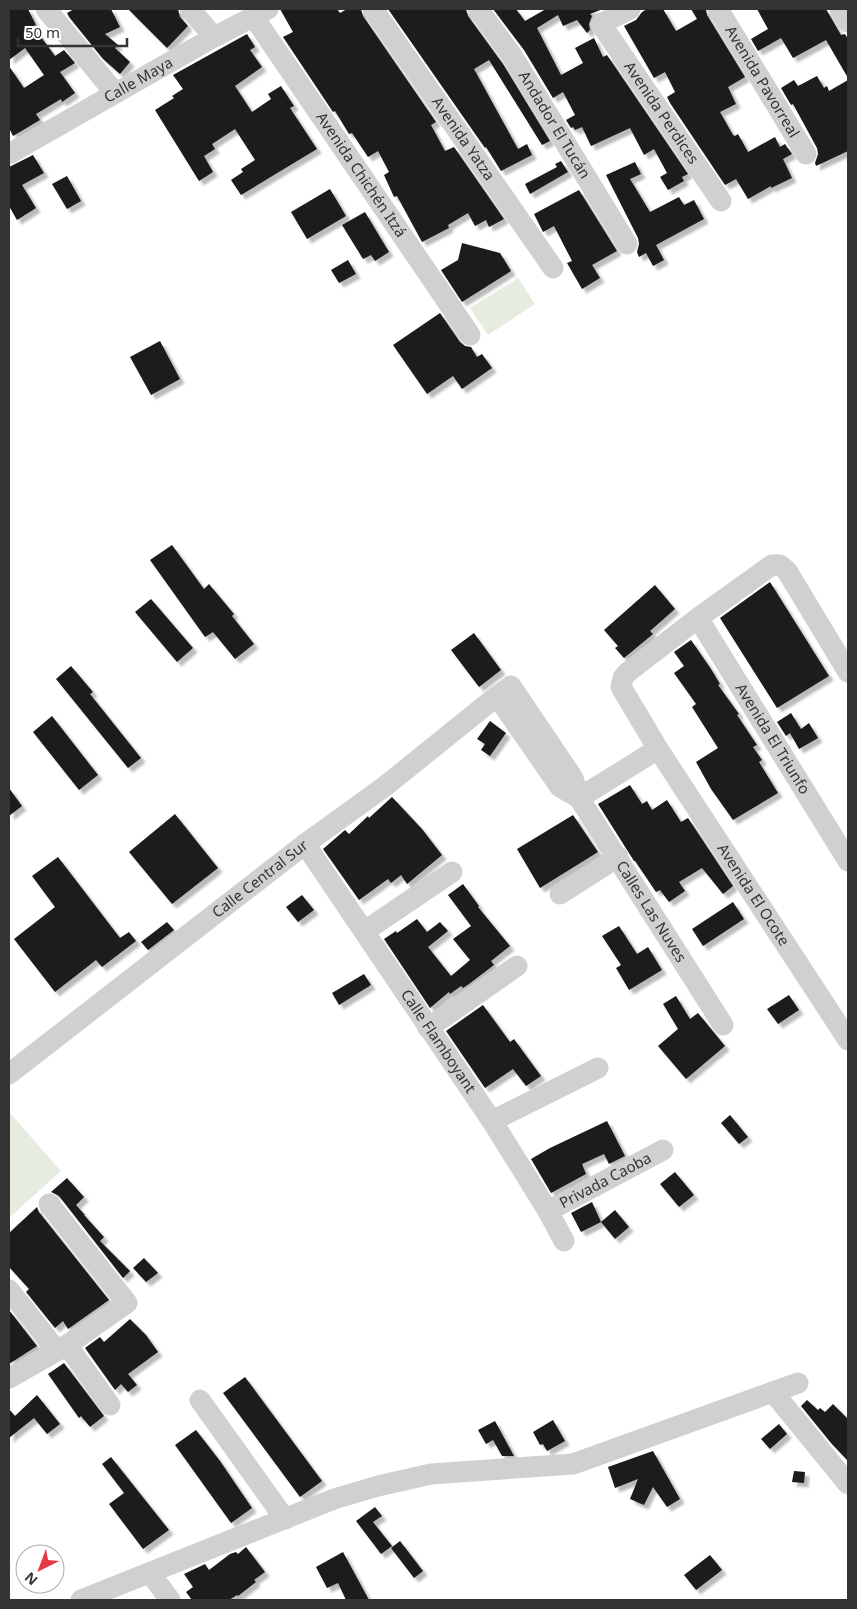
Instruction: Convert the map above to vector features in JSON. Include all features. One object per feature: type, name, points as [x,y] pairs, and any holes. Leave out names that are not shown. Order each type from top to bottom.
[{"type":"street","points":[[46,9],[115,92]]},
{"type":"street","points":[[190,9],[214,37]]},
{"type":"street","name":"Avenida Yatza","points":[[373,9],[553,268]]},
{"type":"street","name":"Andador El Tucán","points":[[478,9],[513,57],[627,244]]},
{"type":"street","name":"Avenida Perdices","points":[[630,9],[601,24],[721,201]]},
{"type":"street","name":"Avenida Pavorreal","points":[[718,9],[806,154]]},
{"type":"street","points":[[840,9],[848,22]]},
{"type":"street","name":"Calle Maya","points":[[9,154],[115,92],[260,12]]},
{"type":"street","name":"Avenida Chichén Itzá","points":[[260,12],[470,335]]},
{"type":"street","points":[[698,618],[772,565],[780,565],[787,571],[848,672]]},
{"type":"street","name":"Avenida El Ocote","points":[[698,618],[628,672],[623,678],[621,687],[658,749],[848,1040]]},
{"type":"street","name":"Avenida El Triunfo","points":[[698,618],[848,861]]},
{"type":"street","name":"Calles Las Nuves","points":[[504,691],[560,788],[579,798],[723,1025]]},
{"type":"street","name":"Calle Central Sur","points":[[9,1074],[305,844],[384,788],[504,691]]},
{"type":"street","points":[[579,798],[658,749]]},
{"type":"street","name":"Calle Flamboyant","points":[[305,844],[492,1121],[548,1211],[564,1241]]},
{"type":"street","points":[[560,894],[618,857]]},
{"type":"street","points":[[365,931],[452,872]]},
{"type":"street","points":[[428,1028],[517,966]]},
{"type":"street","points":[[492,1121],[598,1068]]},
{"type":"street","name":"Privada Caoba","points":[[548,1211],[663,1150]]},
{"type":"street","points":[[9,1378],[62,1348],[127,1303],[49,1204]]},
{"type":"street","points":[[9,1290],[62,1348],[110,1405]]},
{"type":"street","points":[[81,1600],[334,1499],[378,1486],[431,1474],[573,1464],[798,1383]]},
{"type":"street","points":[[773,1392],[848,1484]]},
{"type":"street","points":[[200,1400],[285,1519]]},
{"type":"street","points":[[150,1573],[170,1600]]},
{"type":"shaded area","points":[[518,278],[535,304],[488,335],[470,308]]},
{"type":"shaded area","points":[[9,1112],[61,1171],[9,1218]]},
{"type":"building","points":[[9,9],[28,9],[36,25],[33,26],[55,56],[64,50],[75,63],[60,72],[75,93],[62,102],[61,99],[36,114],[40,120],[13,136],[9,128],[9,66],[24,88],[44,75],[25,48],[9,60]]},
{"type":"building","points":[[74,9],[111,9],[120,27],[105,34],[118,45],[115,48],[130,62],[120,74],[103,59],[69,17],[67,13]]},
{"type":"building","points":[[128,9],[178,9],[180,17],[188,26],[167,48]]},
{"type":"building","points":[[280,9],[337,9],[340,13],[347,9],[361,9],[363,16],[436,122],[431,125],[445,151],[454,147],[504,219],[489,227],[486,220],[475,226],[468,213],[448,225],[449,228],[422,242],[397,196],[394,197],[384,175],[389,172],[378,151],[368,157],[352,133],[349,134],[335,111],[333,112],[283,37],[293,32]]},
{"type":"building","points":[[388,9],[466,9],[468,16],[503,64],[550,141],[542,145],[489,60],[474,69],[518,149],[527,144],[532,155],[501,171]]},
{"type":"building","points":[[493,9],[516,9],[525,21],[546,9],[603,9],[590,14],[592,16],[589,24],[590,30],[587,33],[577,20],[563,26],[558,15],[537,28],[561,75],[583,63],[575,48],[594,38],[603,57],[607,55],[688,174],[682,177],[684,181],[668,190],[660,177],[667,173],[654,149],[644,155],[630,128],[591,146],[582,127],[575,130],[573,127],[571,128],[566,120],[575,115],[563,92],[553,98],[524,50]]},
{"type":"building","points":[[647,9],[663,9],[676,31],[697,19],[691,9],[706,9],[707,15],[745,77],[728,87],[736,104],[720,112],[733,135],[738,134],[748,152],[775,137],[780,147],[785,144],[792,154],[783,159],[792,178],[771,188],[771,186],[748,199],[736,179],[725,185],[670,103],[667,97],[675,92],[665,72],[654,78],[624,26],[636,20]]},
{"type":"building","points":[[757,9],[826,9],[841,35],[845,34],[848,39],[848,78],[826,40],[793,58],[781,38],[758,51],[751,39],[768,29]]},
{"type":"building","points":[[247,34],[255,47],[250,50],[262,67],[235,86],[252,112],[271,99],[268,94],[281,86],[294,106],[290,108],[317,149],[241,195],[231,180],[243,172],[241,169],[255,160],[235,129],[212,144],[215,149],[204,156],[213,172],[199,181],[155,110],[174,98],[172,96],[183,89],[173,75]]},
{"type":"building","points":[[817,76],[824,88],[827,86],[829,91],[848,80],[848,151],[816,166],[817,148],[793,104],[791,105],[781,88],[794,80],[798,86]]},
{"type":"building","points":[[33,155],[44,173],[22,185],[36,208],[17,220],[9,206],[9,167]]},
{"type":"building","points":[[561,161],[568,172],[530,194],[525,184],[557,167],[555,164]]},
{"type":"building","points":[[635,162],[641,174],[630,179],[650,212],[679,197],[684,205],[694,200],[704,219],[656,245],[664,260],[653,266],[646,253],[639,257],[637,252],[638,238],[606,175]]},
{"type":"building","points":[[67,176],[81,201],[67,209],[52,184]]},
{"type":"building","points":[[330,189],[346,216],[307,239],[291,212]]},
{"type":"building","points":[[579,190],[617,251],[592,265],[600,278],[582,289],[567,263],[572,261],[554,226],[543,232],[534,214]]},
{"type":"building","points":[[365,212],[389,252],[375,261],[371,255],[363,259],[342,225]]},
{"type":"building","points":[[462,243],[500,253],[511,271],[462,302],[441,270],[458,260]]},
{"type":"building","points":[[348,260],[356,274],[339,283],[331,270]]},
{"type":"building","points":[[440,313],[460,342],[465,346],[471,347],[477,357],[482,354],[492,368],[462,389],[453,376],[427,394],[393,345]]},
{"type":"building","points":[[160,341],[180,379],[151,395],[130,357]]},
{"type":"building","points":[[172,545],[204,589],[209,584],[234,614],[232,616],[254,644],[235,659],[213,632],[205,637],[150,560]]},
{"type":"building","points":[[770,582],[829,676],[777,708],[720,618]]},
{"type":"building","points":[[655,585],[675,609],[650,631],[653,634],[624,658],[615,648],[618,646],[604,630]]},
{"type":"building","points":[[151,599],[193,648],[177,662],[135,612]]},
{"type":"building","points":[[474,633],[501,670],[479,687],[451,650]]},
{"type":"building","points":[[691,640],[757,745],[753,747],[762,760],[759,762],[778,793],[733,820],[711,789],[696,762],[718,748],[692,707],[696,704],[674,673],[684,666],[674,652]]},
{"type":"building","points":[[71,666],[93,692],[90,694],[141,758],[128,768],[56,679]]},
{"type":"building","points":[[791,713],[801,729],[809,723],[818,738],[799,749],[790,733],[786,736],[777,722]]},
{"type":"building","points":[[52,716],[98,775],[79,790],[33,732]]},
{"type":"building","points":[[490,721],[506,733],[490,756],[481,750],[485,744],[477,739]]},
{"type":"building","points":[[630,785],[642,804],[647,801],[652,810],[667,800],[681,822],[688,818],[733,886],[723,894],[702,868],[679,882],[685,891],[669,902],[660,890],[656,892],[598,804]]},
{"type":"building","points":[[9,788],[22,806],[9,816]]},
{"type":"building","points":[[392,797],[422,829],[442,855],[407,884],[401,875],[391,883],[388,879],[359,900],[323,849],[345,830],[349,834]]},
{"type":"building","points":[[175,814],[218,868],[172,904],[129,852]]},
{"type":"building","points":[[573,815],[598,852],[540,888],[517,849]]},
{"type":"building","points":[[58,857],[120,938],[129,932],[136,941],[102,967],[96,960],[55,992],[14,939],[55,907],[32,876]]},
{"type":"building","points":[[463,884],[478,907],[510,946],[491,961],[494,965],[463,988],[461,986],[450,994],[449,992],[430,1008],[384,939],[396,931],[397,933],[417,919],[427,932],[440,922],[448,931],[428,947],[451,976],[470,960],[453,939],[471,926],[448,895]]},
{"type":"building","points":[[302,895],[314,910],[298,922],[286,907]]},
{"type":"building","points":[[733,902],[744,919],[703,946],[692,929]]},
{"type":"building","points":[[167,922],[174,930],[148,950],[141,942]]},
{"type":"building","points":[[619,926],[637,954],[648,947],[662,970],[629,990],[616,968],[621,965],[602,936]]},
{"type":"building","points":[[364,974],[371,985],[339,1005],[332,993]]},
{"type":"building","points":[[789,995],[799,1010],[778,1024],[767,1009]]},
{"type":"building","points":[[676,996],[690,1019],[698,1013],[725,1046],[686,1079],[658,1046],[678,1029],[663,1004]]},
{"type":"building","points":[[483,1005],[510,1042],[514,1039],[541,1076],[526,1086],[513,1069],[485,1088],[446,1031]]},
{"type":"building","points":[[730,1115],[748,1137],[739,1144],[721,1123]]},
{"type":"building","points":[[607,1121],[625,1156],[609,1164],[604,1154],[582,1164],[586,1174],[551,1193],[531,1159]]},
{"type":"building","points":[[675,1172],[694,1195],[679,1207],[660,1184]]},
{"type":"building","points":[[67,1178],[84,1197],[76,1205],[104,1237],[100,1241],[130,1271],[123,1278],[59,1196],[51,1192]]},
{"type":"building","points":[[592,1202],[601,1222],[581,1232],[571,1213]]},
{"type":"building","points":[[37,1207],[109,1300],[68,1329],[63,1321],[55,1328],[26,1292],[29,1289],[9,1267],[9,1233]]},
{"type":"building","points":[[615,1210],[629,1227],[615,1239],[601,1222]]},
{"type":"building","points":[[144,1258],[158,1273],[146,1282],[133,1268]]},
{"type":"building","points":[[9,1310],[37,1346],[9,1364]]},
{"type":"building","points":[[130,1319],[146,1335],[158,1352],[128,1374],[137,1385],[128,1392],[121,1384],[115,1390],[85,1348],[100,1337],[104,1342]]},
{"type":"building","points":[[64,1363],[104,1416],[90,1427],[81,1416],[79,1418],[48,1374]]},
{"type":"building","points":[[245,1377],[322,1481],[300,1497],[223,1393]]},
{"type":"building","points":[[37,1395],[60,1424],[47,1434],[34,1418],[9,1438],[9,1409],[15,1416]]},
{"type":"building","points":[[807,1400],[818,1410],[820,1408],[825,1412],[833,1404],[848,1419],[848,1461],[801,1406]]},
{"type":"building","points":[[553,1420],[565,1441],[547,1451],[543,1444],[540,1445],[533,1432]]},
{"type":"building","points":[[495,1421],[514,1456],[502,1456],[493,1440],[486,1444],[478,1430]]},
{"type":"building","points":[[779,1424],[787,1434],[770,1449],[761,1439]]},
{"type":"building","points":[[196,1430],[252,1508],[231,1523],[175,1445]]},
{"type":"building","points":[[653,1451],[680,1499],[667,1507],[653,1487],[644,1505],[630,1499],[638,1479],[615,1488],[608,1467]]},
{"type":"building","points":[[111,1457],[169,1530],[143,1549],[109,1504],[124,1493],[102,1464]]},
{"type":"building","points":[[794,1471],[805,1472],[804,1483],[792,1482]]},
{"type":"building","points":[[375,1507],[382,1516],[373,1522],[392,1546],[381,1554],[356,1521]]},
{"type":"building","points":[[400,1541],[423,1571],[414,1578],[391,1548]]},
{"type":"building","points":[[246,1547],[265,1572],[254,1580],[256,1582],[238,1596],[229,1600],[192,1600],[186,1592],[193,1587],[184,1574],[205,1564],[209,1570],[230,1554],[236,1552],[238,1554]]},
{"type":"building","points":[[343,1552],[369,1600],[346,1600],[338,1583],[327,1588],[316,1567]]},
{"type":"building","points":[[710,1555],[722,1570],[696,1590],[684,1575]]}]
